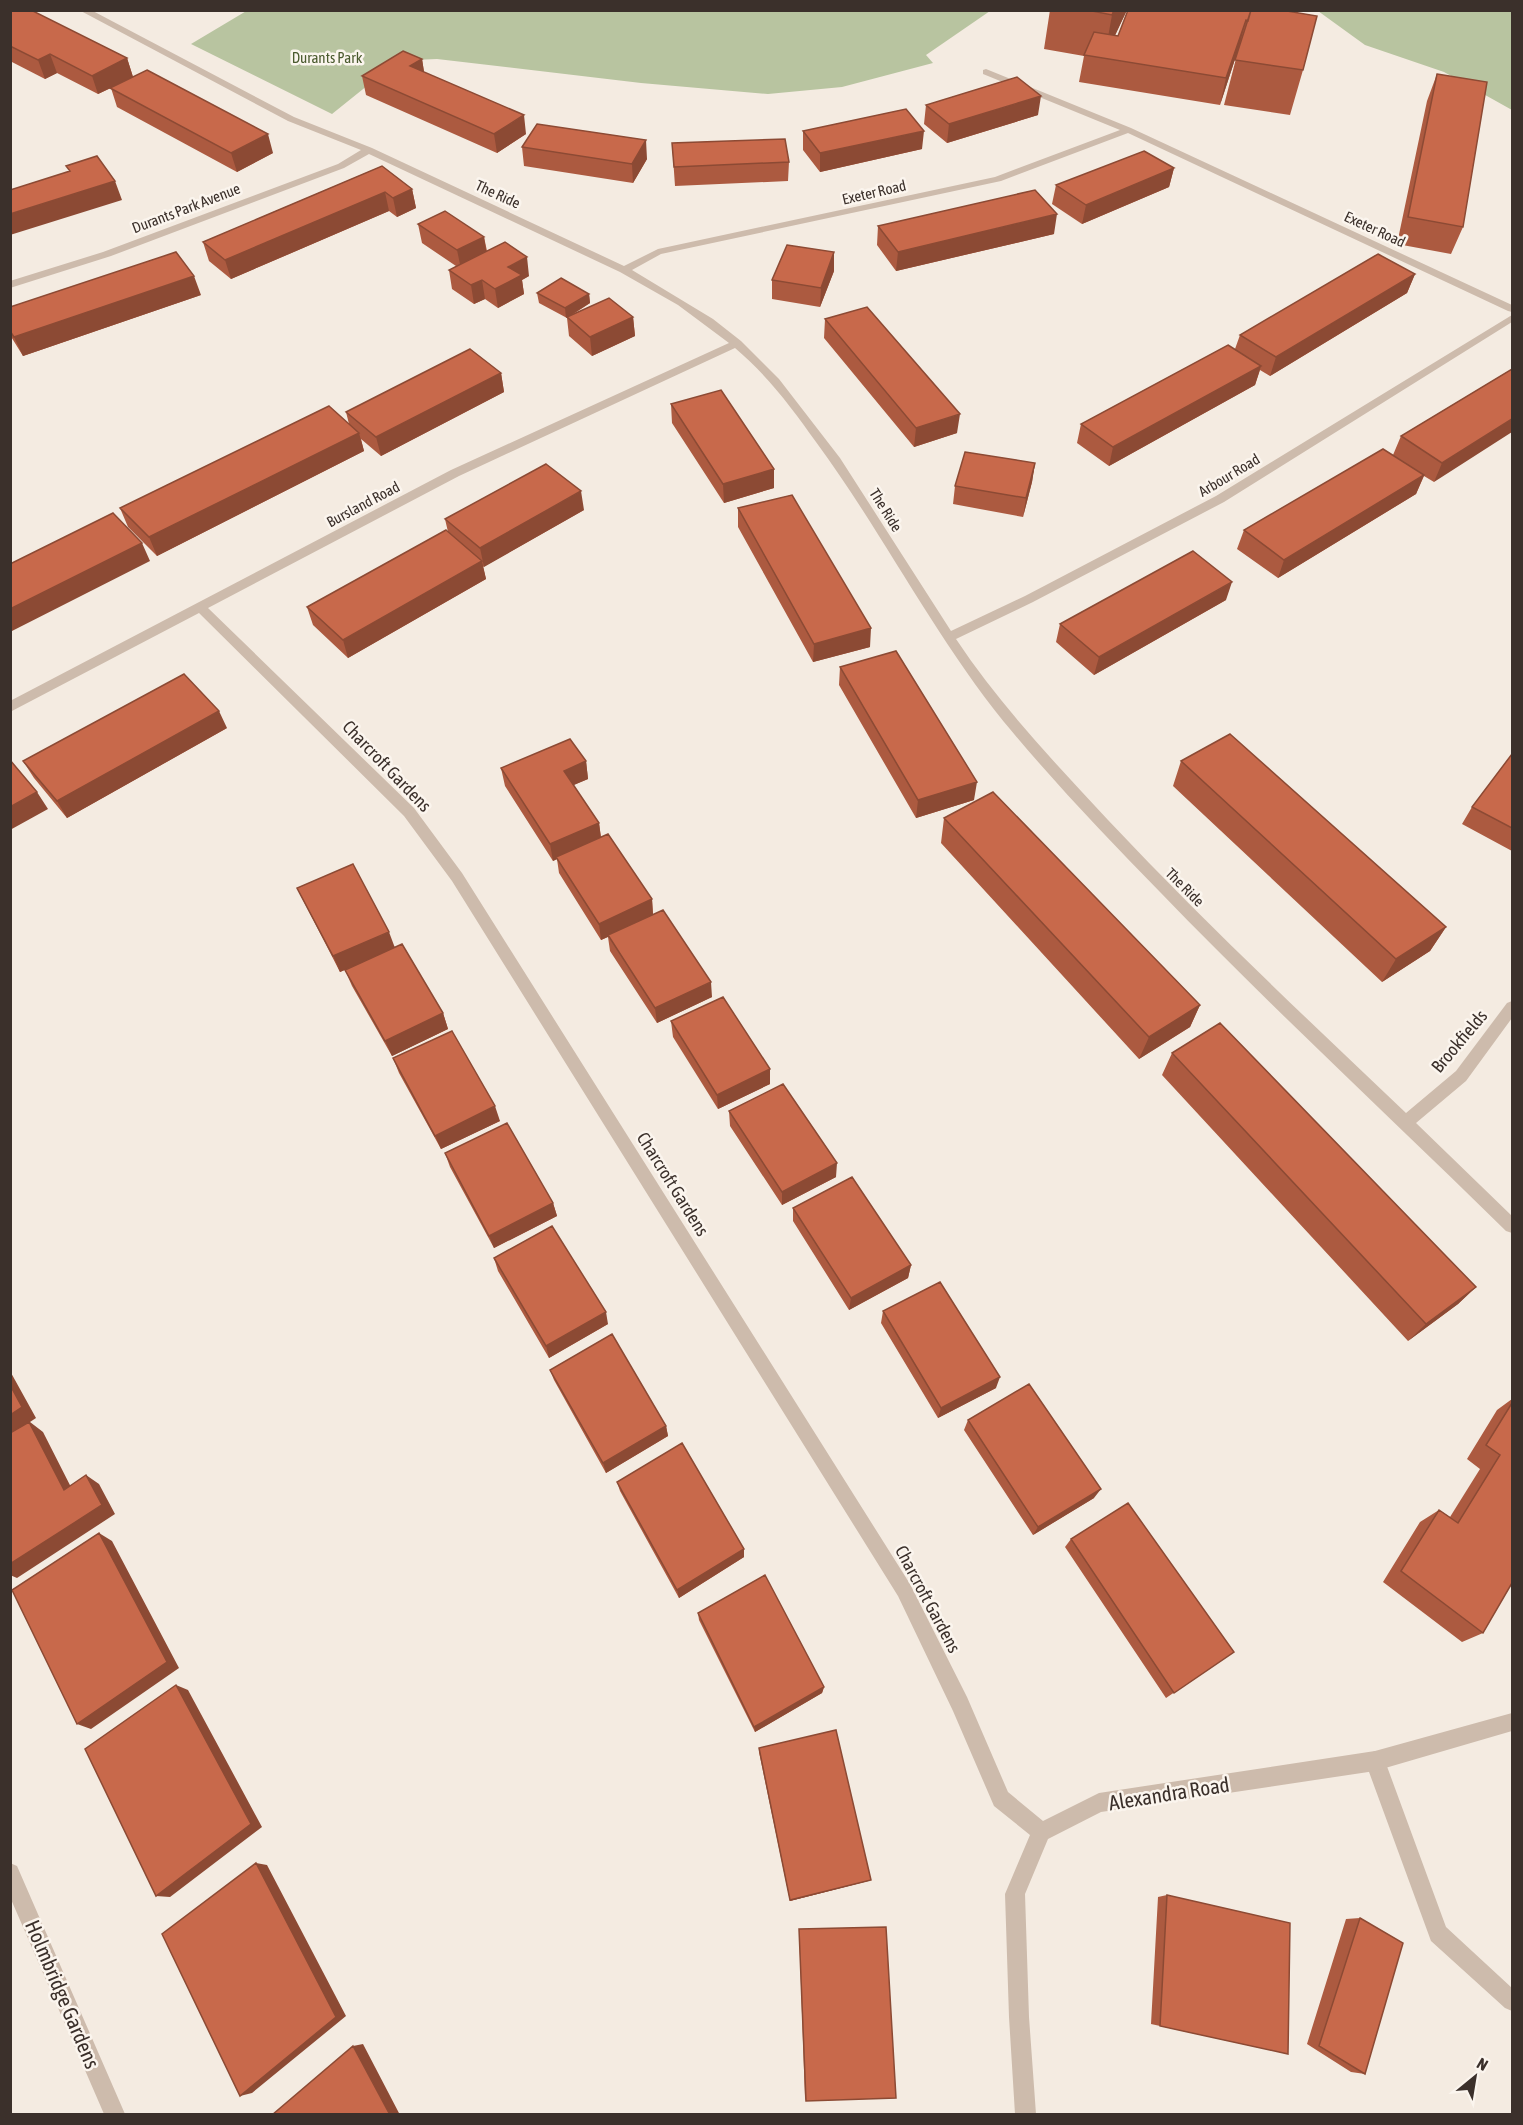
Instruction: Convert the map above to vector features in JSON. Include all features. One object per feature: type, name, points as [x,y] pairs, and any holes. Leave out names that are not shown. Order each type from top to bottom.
[{"type":"street","name":"The Ride","points":[[83,10],[291,120],[369,150],[624,270],[660,289],[736,343],[788,396],[834,456],[949,637],[1006,716],[1092,815],[1219,942],[1512,1226]]},
{"type":"street","name":"Exeter Road","points":[[986,72],[1128,130],[1512,309]]},
{"type":"street","name":"Exeter Road","points":[[624,270],[658,252],[830,217],[998,179],[1128,130]]},
{"type":"street","name":"Durants Park Avenue","points":[[10,285],[107,254],[341,166],[369,150]]},
{"type":"street","name":"Arbour Road","points":[[949,637],[1029,599],[1220,499],[1512,318]]},
{"type":"street","name":"Bursland Road","points":[[10,707],[455,473],[736,343]]},
{"type":"street","name":"Charcroft Gardens","points":[[199,606],[409,812],[457,877],[904,1590],[960,1704],[1001,1799],[1041,1832]]},
{"type":"street","name":"Brookfields","points":[[1406,1122],[1461,1076],[1512,1007]]},
{"type":"street","name":"Alexandra Road","points":[[1041,1832],[1100,1803],[1375,1761],[1512,1722]]},
{"type":"street","points":[[1375,1761],[1438,1934],[1512,2001]]},
{"type":"street","points":[[1026,2115],[1019,2017],[1015,1894],[1041,1832]]},
{"type":"street","name":"Holmbridge Gardens","points":[[10,1873],[115,2115]]},
{"type":"green space","name":"Durants Park","points":[[248,10],[990,11],[926,55],[933,63],[842,87],[768,94],[641,83],[437,59],[413,60],[393,65],[332,114],[191,44]]},
{"type":"green space","points":[[1318,11],[1512,11],[1512,110],[1444,72],[1365,45]]},
{"type":"building","points":[[10,10],[31,10],[127,58],[92,76],[50,54],[38,60],[10,46]]},
{"type":"building","points":[[1087,10],[1114,10],[1112,15]]},
{"type":"building","points":[[1128,10],[1251,10],[1226,78],[1084,55],[1094,32],[1118,36]]},
{"type":"building","points":[[1251,10],[1281,10],[1317,16],[1303,70],[1235,60]]},
{"type":"building","points":[[403,51],[422,59],[410,66],[524,115],[494,134],[362,76]]},
{"type":"building","points":[[147,70],[268,134],[231,153],[110,88]]},
{"type":"building","points":[[1437,74],[1487,82],[1463,227],[1408,217]]},
{"type":"building","points":[[1017,77],[1041,96],[949,124],[926,105]]},
{"type":"building","points":[[906,109],[924,131],[820,153],[803,131]]},
{"type":"building","points":[[537,124],[646,140],[632,164],[522,147]]},
{"type":"building","points":[[785,139],[789,162],[674,167],[672,143]]},
{"type":"building","points":[[1144,151],[1174,168],[1086,205],[1056,185]]},
{"type":"building","points":[[97,156],[115,181],[10,214],[10,190],[70,171],[66,166]]},
{"type":"building","points":[[382,166],[412,189],[393,198],[385,192],[225,260],[203,242]]},
{"type":"building","points":[[1035,190],[1057,214],[898,252],[878,226]]},
{"type":"building","points":[[445,211],[484,237],[457,250],[418,224]]},
{"type":"building","points":[[505,242],[527,257],[508,267],[522,275],[495,289],[482,280],[471,285],[449,270]]},
{"type":"building","points":[[787,245],[834,252],[821,288],[772,280]]},
{"type":"building","points":[[176,252],[194,276],[14,337],[10,331],[10,307]]},
{"type":"building","points":[[1378,254],[1415,274],[1276,357],[1240,335]]},
{"type":"building","points":[[561,278],[589,294],[565,308],[537,293]]},
{"type":"building","points":[[609,298],[633,317],[590,337],[567,317]]},
{"type":"building","points":[[867,307],[960,414],[916,428],[825,319]]},
{"type":"building","points":[[1228,345],[1261,366],[1113,447],[1081,424]]},
{"type":"building","points":[[470,349],[501,373],[376,437],[346,412]]},
{"type":"building","points":[[1512,369],[1512,419],[1442,463],[1401,436]]},
{"type":"building","points":[[721,390],[774,469],[723,484],[671,404]]},
{"type":"building","points":[[329,406],[359,433],[149,537],[120,508]]},
{"type":"building","points":[[1383,449],[1424,475],[1284,560],[1244,530]]},
{"type":"building","points":[[965,452],[1035,463],[1026,498],[955,486]]},
{"type":"building","points":[[546,464],[581,491],[480,548],[445,519]]},
{"type":"building","points":[[792,495],[871,628],[814,644],[738,508]]},
{"type":"building","points":[[113,513],[142,543],[10,609],[10,564]]},
{"type":"building","points":[[446,530],[482,561],[343,640],[307,607]]},
{"type":"building","points":[[1193,551],[1232,582],[1099,657],[1060,624]]},
{"type":"building","points":[[896,651],[977,782],[918,800],[840,667]]},
{"type":"building","points":[[184,674],[219,711],[57,801],[23,761]]},
{"type":"building","points":[[1230,734],[1446,927],[1396,959],[1181,761]]},
{"type":"building","points":[[570,739],[586,761],[564,771],[599,823],[550,844],[501,768]]},
{"type":"building","points":[[1512,754],[1512,828],[1472,807]]},
{"type":"building","points":[[10,760],[37,792],[10,807]]},
{"type":"building","points":[[993,792],[1200,1005],[1149,1037],[944,818]]},
{"type":"building","points":[[608,834],[652,899],[599,924],[556,857]]},
{"type":"building","points":[[353,864],[389,932],[333,956],[297,888]]},
{"type":"building","points":[[663,910],[711,982],[655,1008],[608,935]]},
{"type":"building","points":[[402,944],[443,1013],[385,1041],[345,970]]},
{"type":"building","points":[[723,997],[770,1069],[717,1095],[671,1021]]},
{"type":"building","points":[[1220,1023],[1476,1287],[1426,1324],[1172,1053]]},
{"type":"building","points":[[452,1031],[495,1106],[435,1136],[393,1058]]},
{"type":"building","points":[[783,1084],[837,1163],[782,1192],[729,1111]]},
{"type":"building","points":[[507,1123],[553,1203],[489,1236],[445,1153]]},
{"type":"building","points":[[852,1177],[911,1265],[851,1298],[793,1208]]},
{"type":"building","points":[[552,1226],[606,1312],[546,1346],[494,1258]]},
{"type":"building","points":[[940,1282],[1000,1377],[941,1408],[883,1311]]},
{"type":"building","points":[[612,1334],[666,1426],[603,1463],[550,1370]]},
{"type":"building","points":[[1029,1384],[1101,1489],[1038,1527],[968,1420]]},
{"type":"building","points":[[10,1385],[22,1407],[10,1415]]},
{"type":"building","points":[[1512,1403],[1512,1583],[1483,1633],[1401,1571],[1439,1510],[1458,1523],[1500,1455],[1486,1445]]},
{"type":"building","points":[[29,1422],[64,1490],[86,1475],[102,1505],[10,1564],[10,1433]]},
{"type":"building","points":[[682,1443],[744,1549],[677,1590],[617,1482]]},
{"type":"building","points":[[1128,1503],[1234,1652],[1174,1693],[1071,1539]]},
{"type":"building","points":[[99,1533],[167,1662],[77,1724],[12,1590]]},
{"type":"building","points":[[765,1575],[824,1687],[754,1727],[698,1613]]},
{"type":"building","points":[[176,1685],[251,1824],[156,1896],[85,1749]]},
{"type":"building","points":[[836,1730],[871,1880],[790,1900],[759,1748]]},
{"type":"building","points":[[256,1863],[336,2017],[240,2096],[162,1934]]},
{"type":"building","points":[[1167,1895],[1290,1923],[1288,2054],[1160,2026]]},
{"type":"building","points":[[1360,1918],[1403,1943],[1365,2074],[1319,2046]]},
{"type":"building","points":[[886,1927],[896,2098],[806,2101],[799,1929]]},
{"type":"building","points":[[353,2046],[390,2115],[272,2115]]}]
